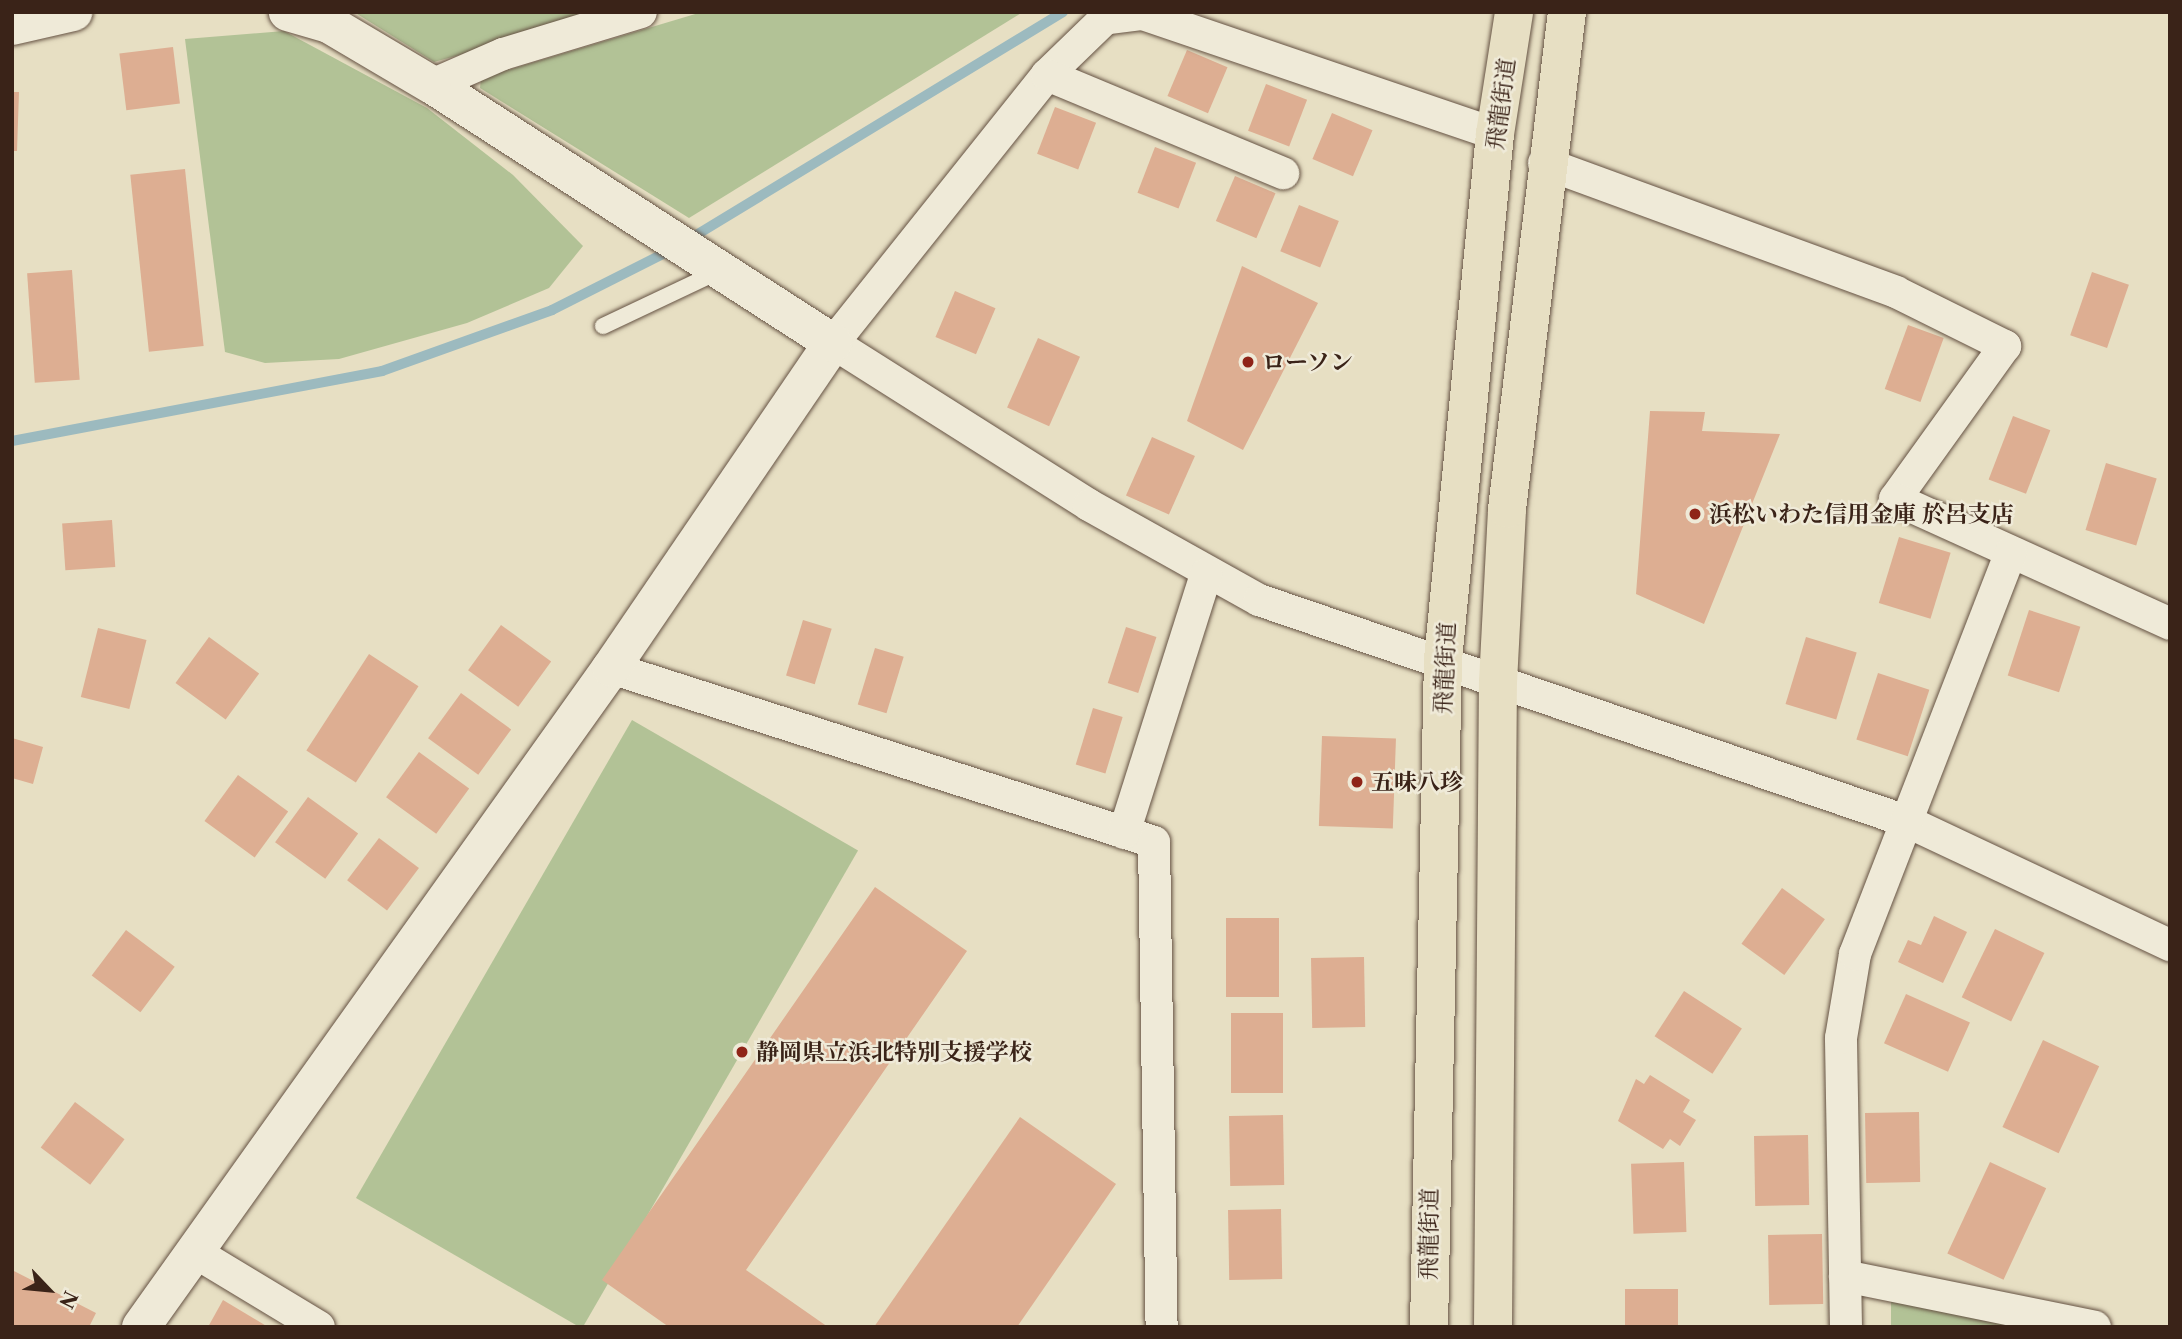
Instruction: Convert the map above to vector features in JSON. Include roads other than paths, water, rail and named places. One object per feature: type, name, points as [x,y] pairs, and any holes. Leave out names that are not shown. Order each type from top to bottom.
[{"type":"highway","name":"飛龍街道","points":[[1429,1327],[1443,659],[1495,134],[1514,12]]},
{"type":"highway","points":[[1493,1327],[1498,682],[1507,509],[1544,163],[1567,12]]},
{"type":"street","points":[[12,26],[73,12]]},
{"type":"street","points":[[288,12],[329,24],[432,85],[697,253],[833,343],[1206,574],[1310,619],[1443,659],[1498,682],[1906,821],[2170,945]]},
{"type":"street","points":[[432,85],[503,54],[641,12]]},
{"type":"street","points":[[141,1327],[611,668],[833,343],[1047,75],[1111,15],[1143,14],[1495,134]]},
{"type":"street","points":[[1047,75],[1283,173]]},
{"type":"street","points":[[1544,163],[1896,292],[2005,345],[1895,499],[2170,624]]},
{"type":"street","points":[[1846,1327],[1841,1038],[1854,954],[2011,552]]},
{"type":"street","points":[[1124,833],[1206,574]]},
{"type":"street","points":[[611,668],[1154,842],[1162,1327]]},
{"type":"street","points":[[193,1251],[319,1327]]},
{"type":"street","points":[[1845,1276],[2095,1327]]},
{"type":"lane","points":[[603,326],[697,253]]},
{"type":"waterway","points":[[688,240],[1063,12]]},
{"type":"waterway","points":[[12,441],[382,371],[552,310],[675,248]]},
{"type":"place","name":"ローソン","points":[[1248,362]]},
{"type":"place","name":"浜松いわた信用金庫 於呂支店","points":[[1695,514]]},
{"type":"place","name":"五味八珍","points":[[1357,782]]},
{"type":"place","name":"静岡県立浜北特別支援学校","points":[[742,1052]]}]
